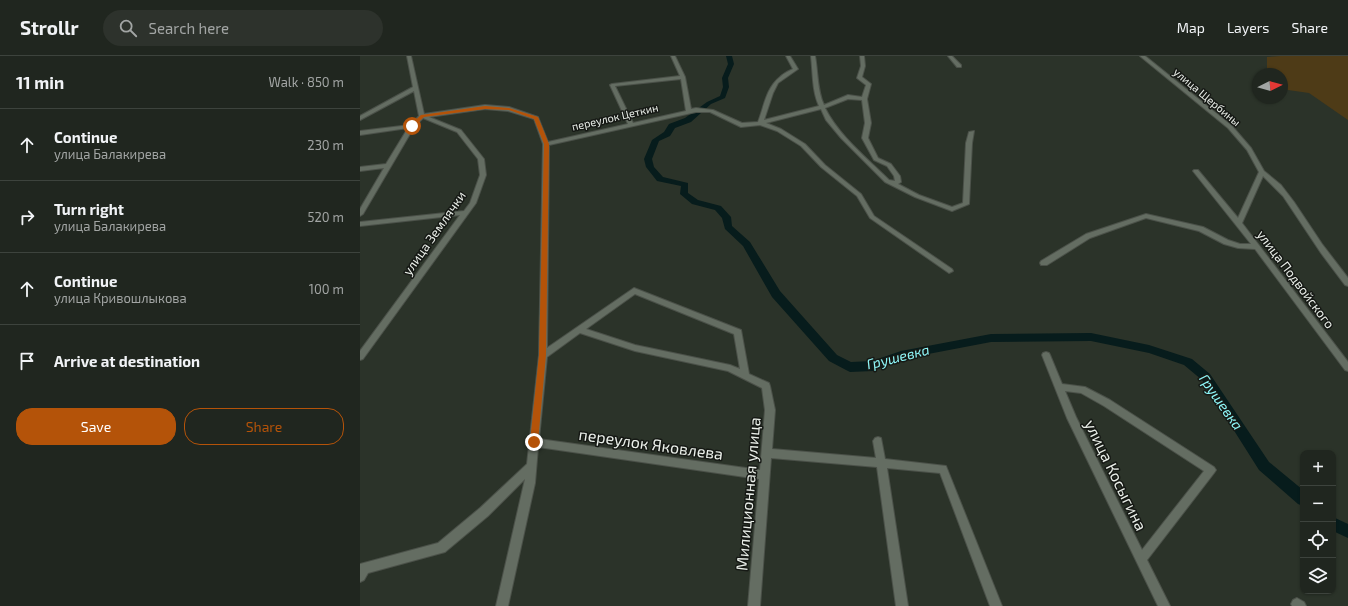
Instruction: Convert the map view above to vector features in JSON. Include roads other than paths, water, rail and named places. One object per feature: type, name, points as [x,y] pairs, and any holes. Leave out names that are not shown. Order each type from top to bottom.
[{"type":"street","points":[[408,56],[422,116]]},
{"type":"street","points":[[673,56],[683,77],[689,112]]},
{"type":"street","points":[[760,123],[766,111],[770,95],[779,79],[796,69],[788,56]]},
{"type":"street","points":[[813,56],[817,96],[828,119],[843,137],[887,181],[917,196],[952,208],[966,204],[969,143],[972,132]]},
{"type":"street","points":[[862,56],[863,66],[859,78],[870,84],[864,99],[868,123],[865,138],[876,159],[889,165],[897,176],[898,182],[892,184]]},
{"type":"street","points":[[950,56],[959,66]]},
{"type":"street","name":"улица Щербины","points":[[1142,56],[1230,127],[1249,150],[1262,172]]},
{"type":"street","points":[[630,124],[612,85],[683,77]]},
{"type":"street","points":[[360,118],[416,88]]},
{"type":"street","points":[[760,123],[822,106],[848,97],[864,99]]},
{"type":"street","points":[[360,214],[412,126],[422,116],[485,107],[509,109],[536,118],[546,144],[542,355],[530,483],[502,606]]},
{"type":"street","name":"переулок Цеткин","points":[[546,144],[696,110],[711,111],[741,124],[760,123]]},
{"type":"street","name":"улица Землячки","points":[[360,357],[473,203],[483,175],[481,159],[459,131],[422,116]]},
{"type":"street","points":[[760,123],[779,130],[803,145],[823,166],[859,195],[872,217],[949,272]]},
{"type":"street","points":[[360,133],[412,126]]},
{"type":"street","points":[[360,169],[388,166]]},
{"type":"street","name":"улица Подвойского","points":[[1196,172],[1257,246],[1348,368]]},
{"type":"street","points":[[1239,223],[1262,172],[1275,181],[1286,195],[1316,240],[1348,283]]},
{"type":"street","points":[[360,224],[466,213]]},
{"type":"street","points":[[1044,263],[1088,236],[1146,216],[1201,229],[1226,242],[1240,246],[1257,246]]},
{"type":"street","points":[[542,355],[634,290],[738,332],[745,375]]},
{"type":"street","points":[[579,330],[635,348],[730,368],[745,375]]},
{"type":"street","name":"улица Косыгина","points":[[1046,355],[1072,418],[1164,606]]},
{"type":"street","name":"Милиционная улица","points":[[745,375],[766,386],[770,410],[754,606]]},
{"type":"street","points":[[1059,387],[1082,390],[1108,403],[1211,470],[1141,560]]},
{"type":"street","points":[[878,441],[902,606]]},
{"type":"street","name":"переулок Яковлева","points":[[534,442],[764,475]]},
{"type":"street","points":[[766,453],[815,456],[882,465],[943,469],[996,606]]},
{"type":"street","points":[[362,572],[441,548],[484,512],[531,467]]},
{"type":"waterway","name":"Грушевка","points":[[729,56],[731,64],[725,78],[726,87],[723,97],[709,103],[688,120],[672,126],[667,134],[656,140],[648,159],[650,167],[660,179],[685,185],[684,194],[695,202],[718,208],[726,217],[728,227],[747,244],[776,294],[833,358],[850,367],[873,366],[901,355],[991,338],[1091,337],[1149,349],[1188,362],[1206,377],[1264,466],[1300,496]]},
{"type":"waterway","name":"Грушевка","points":[[1336,525],[1348,531]]}]
